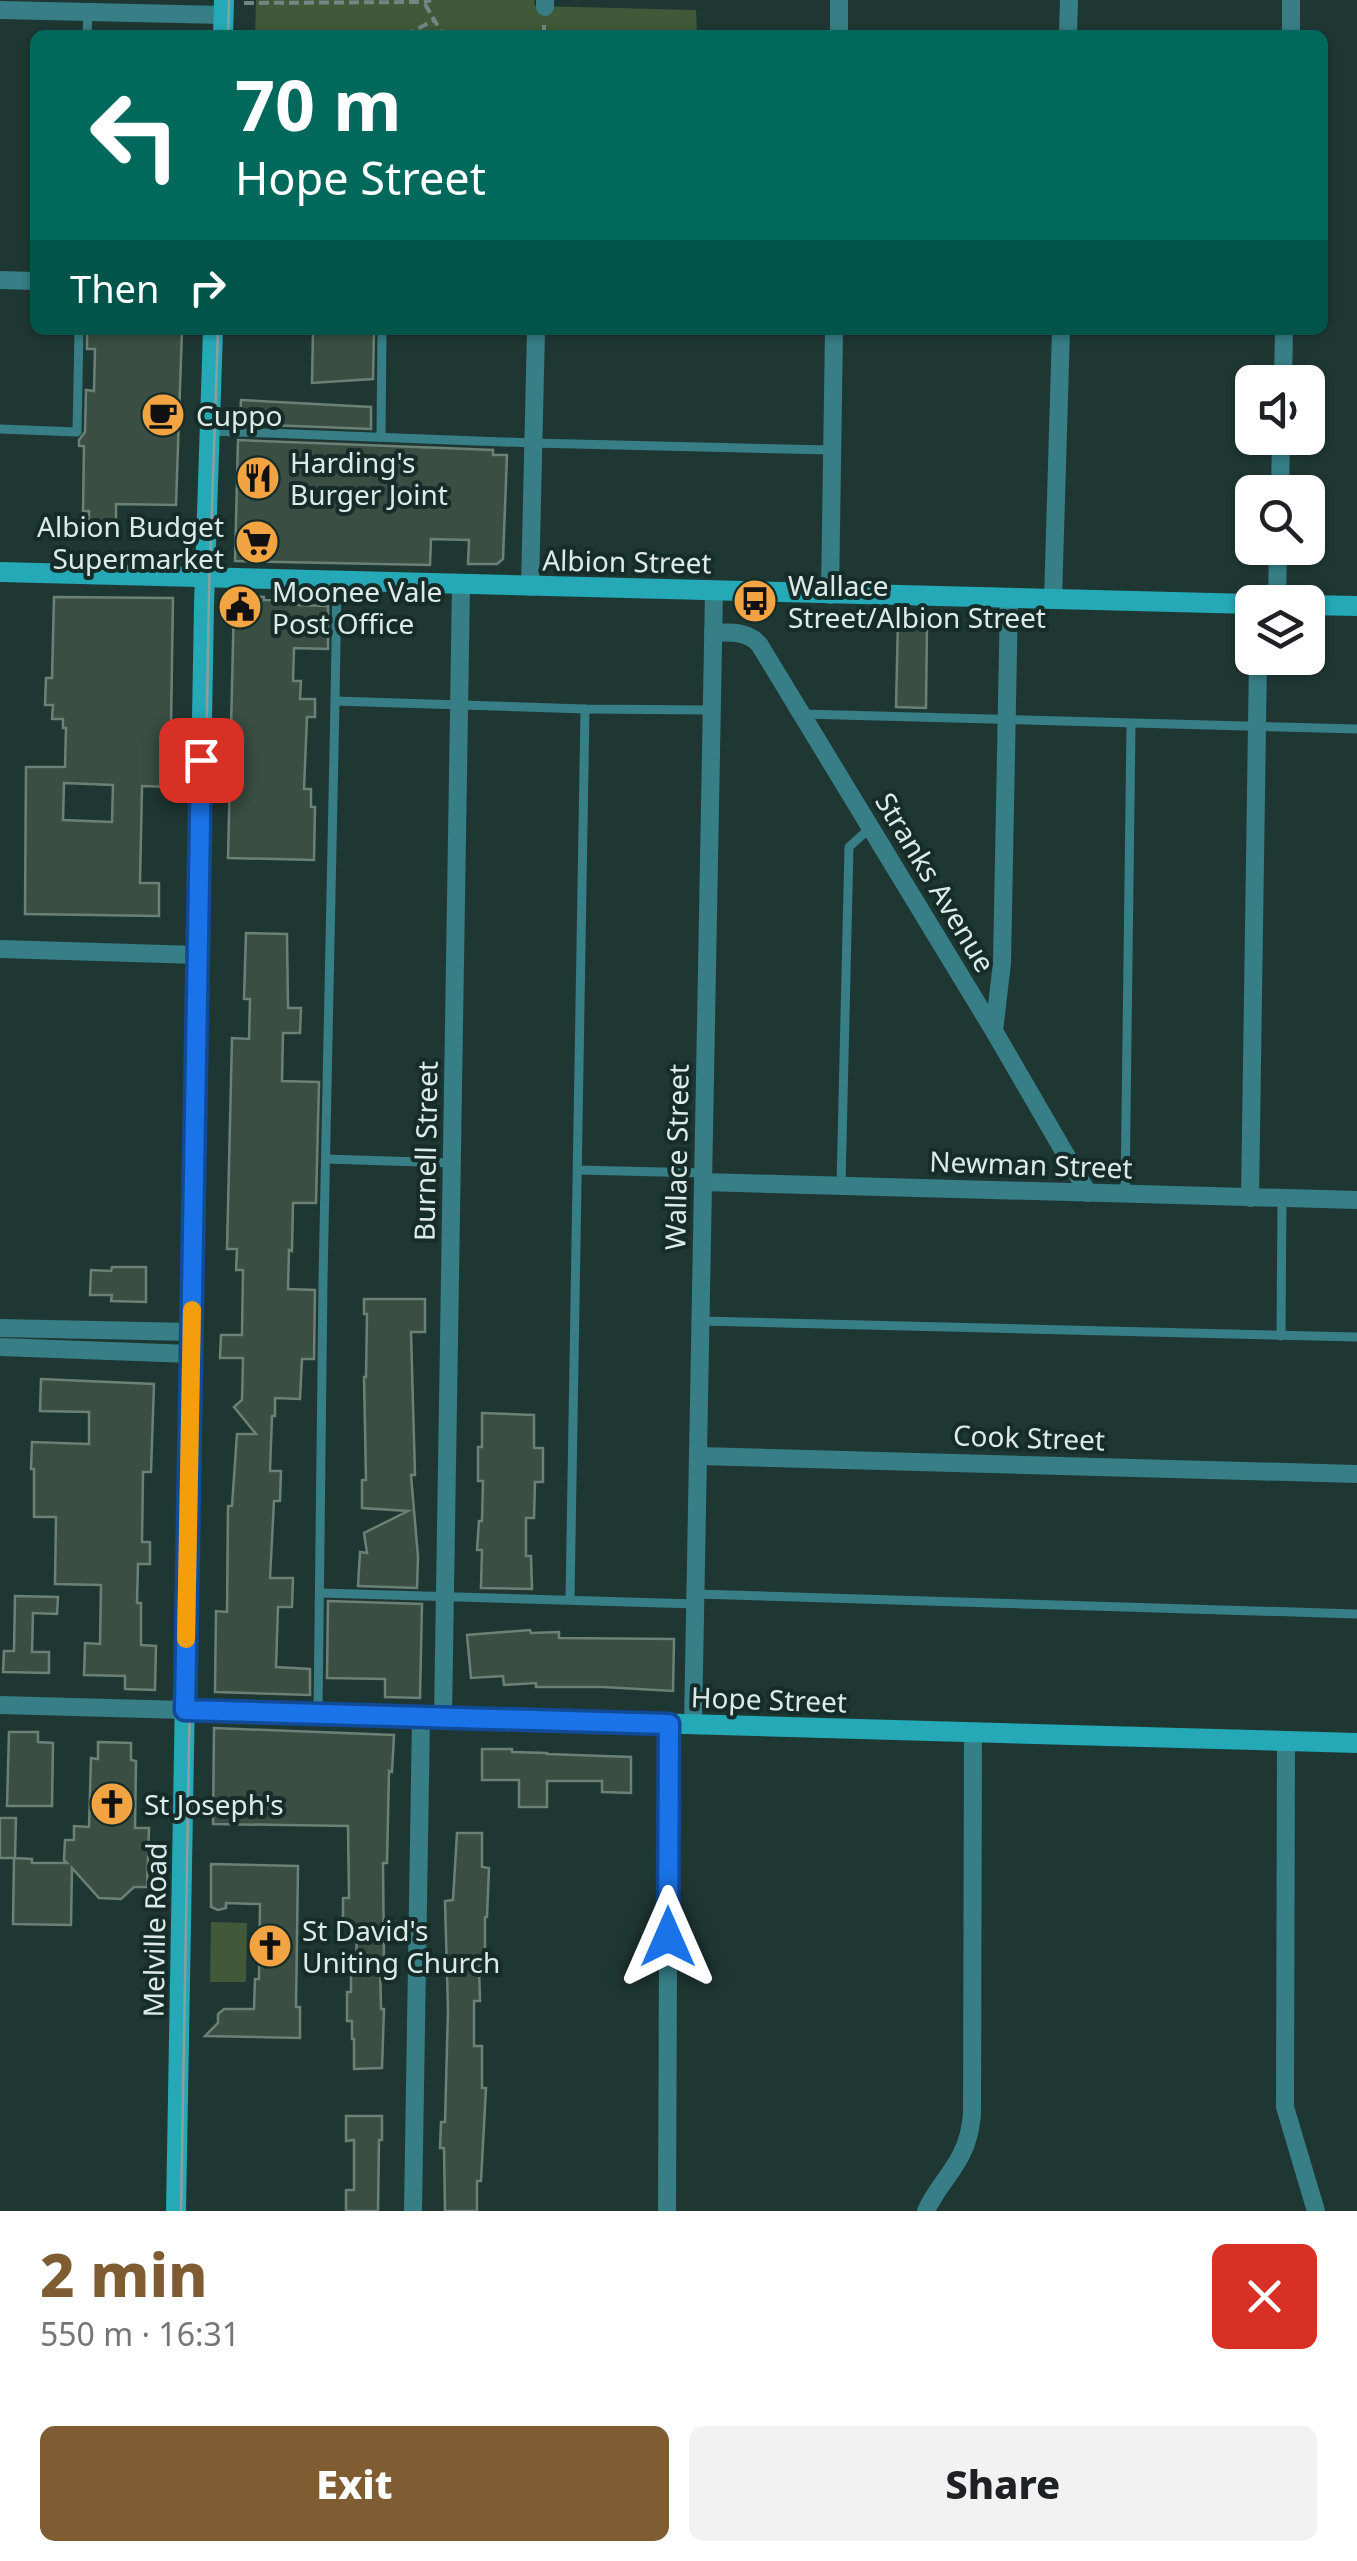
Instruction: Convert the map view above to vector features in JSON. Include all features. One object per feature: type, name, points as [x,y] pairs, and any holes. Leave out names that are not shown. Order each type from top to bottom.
[{"type":"street","points":[[839,0],[839,30]]},
{"type":"street","points":[[1068,30],[1069,0]]},
{"type":"street","points":[[1291,0],[1291,30]]},
{"type":"street","points":[[0,10],[224,13]]},
{"type":"street","points":[[0,280],[30,281]]},
{"type":"street","name":"Melville Road","points":[[176,2211],[204,578],[213,335]]},
{"type":"street","points":[[530,586],[536,335]]},
{"type":"street","points":[[830,594],[834,335]]},
{"type":"street","points":[[1054,600],[1061,335]]},
{"type":"street","points":[[1283,365],[1284,335]]},
{"type":"street","name":"Albion Street","points":[[0,572],[1235,604]]},
{"type":"street","name":"Burnell Street","points":[[443,1717],[462,585]]},
{"type":"street","name":"Wallace Street","points":[[693,1724],[714,591]]},
{"type":"street","points":[[994,1032],[1002,963],[1009,598]]},
{"type":"street","points":[[1325,605],[1357,606]]},
{"type":"street","name":"Stranks Avenue","points":[[713,632],[740,634],[755,640],[1088,1193]]},
{"type":"street","points":[[1250,1198],[1258,675]]},
{"type":"street","points":[[0,949],[198,955]]},
{"type":"street","name":"Newman Street","points":[[703,1178],[1357,1200]]},
{"type":"street","points":[[0,1328],[192,1332]]},
{"type":"street","points":[[0,1347],[192,1354]]},
{"type":"street","name":"Cook Street","points":[[699,1456],[1357,1474]]},
{"type":"street","name":"Hope Street","points":[[0,1704],[1357,1742]]},
{"type":"street","points":[[413,2211],[421,1717]]},
{"type":"street","points":[[667,2211],[669,1724]]},
{"type":"street","points":[[926,2211],[959,2159],[969,2137],[972,2115],[973,1732]]},
{"type":"street","points":[[1286,1741],[1285,2107],[1316,2211]]},
{"type":"lane","points":[[87,30],[88,13]]},
{"type":"lane","points":[[0,430],[77,432],[79,335]]},
{"type":"lane","points":[[381,437],[382,335]]},
{"type":"lane","points":[[210,430],[832,450]]},
{"type":"lane","points":[[318,1714],[337,582]]},
{"type":"lane","points":[[335,701],[711,710]]},
{"type":"lane","points":[[570,1599],[585,709]]},
{"type":"lane","points":[[803,714],[1357,730]]},
{"type":"lane","points":[[1125,1194],[1131,724]]},
{"type":"lane","points":[[841,1185],[849,847],[870,828]]},
{"type":"lane","points":[[326,1159],[452,1163]]},
{"type":"lane","points":[[578,1170],[703,1178]]},
{"type":"lane","points":[[1281,1336],[1282,1198]]},
{"type":"lane","points":[[700,1321],[1357,1338]]},
{"type":"lane","points":[[320,1593],[1357,1614]]},
{"type":"path","points":[[224,13],[426,1],[439,30]]},
{"type":"path","points":[[415,30],[434,21]]},
{"type":"green space","points":[[256,0],[534,0],[535,6],[696,10],[697,30],[255,30]]},
{"type":"green space","points":[[211,1922],[247,1923],[246,1982],[210,1982]]},
{"type":"building","points":[[87,335],[182,335],[176,505],[116,504],[116,528],[89,528],[89,511],[83,511],[84,446],[79,446],[79,440],[85,432],[86,390],[94,391],[95,349],[87,349]]},
{"type":"building","points":[[313,335],[374,335],[373,379],[312,383]]},
{"type":"building","points":[[241,400],[371,407],[371,429],[240,424]]},
{"type":"building","points":[[238,440],[493,450],[493,455],[507,455],[503,559],[497,564],[468,564],[469,540],[431,539],[430,565],[235,561]]},
{"type":"building","points":[[239,596],[328,606],[328,649],[294,648],[293,681],[301,681],[300,699],[315,699],[315,717],[307,717],[304,789],[311,789],[311,807],[315,807],[314,860],[228,858],[234,600]]},
{"type":"building","points":[[54,597],[173,598],[170,787],[142,786],[140,883],[159,883],[159,916],[25,914],[26,767],[65,767],[66,728],[63,719],[52,719],[53,705],[45,705],[46,678],[52,678]],"holes":[[[64,783],[113,785],[112,822],[63,820]]]},
{"type":"building","points":[[898,621],[927,622],[926,708],[896,707]]},
{"type":"building","points":[[246,933],[287,934],[288,1008],[301,1008],[300,1033],[283,1033],[282,1081],[319,1082],[316,1203],[293,1203],[288,1289],[315,1290],[314,1359],[302,1359],[300,1399],[275,1398],[270,1471],[281,1471],[280,1501],[274,1501],[270,1578],[293,1578],[292,1607],[278,1607],[276,1667],[310,1669],[310,1695],[215,1692],[216,1611],[227,1612],[228,1506],[232,1506],[237,1434],[256,1434],[234,1407],[242,1400],[243,1358],[220,1358],[221,1335],[242,1335],[243,1270],[236,1270],[237,1249],[227,1249],[232,1038],[249,1039],[250,999],[244,999]]},
{"type":"building","points":[[112,1267],[146,1267],[146,1302],[111,1301],[112,1295],[90,1295],[91,1270],[111,1271]]},
{"type":"building","points":[[364,1299],[425,1299],[425,1332],[411,1332],[415,1475],[411,1475],[417,1588],[358,1586],[360,1552],[367,1553],[364,1533],[408,1511],[362,1508],[362,1480],[366,1480]]},
{"type":"building","points":[[41,1379],[154,1384],[151,1472],[143,1472],[142,1542],[150,1542],[150,1564],[138,1564],[137,1603],[141,1603],[141,1645],[156,1646],[155,1690],[125,1689],[125,1676],[84,1675],[85,1643],[100,1644],[101,1585],[55,1584],[56,1517],[34,1517],[31,1469],[32,1442],[89,1444],[89,1412],[40,1411]]},
{"type":"building","points":[[482,1413],[534,1415],[534,1448],[543,1448],[543,1482],[535,1482],[534,1518],[526,1518],[526,1556],[531,1556],[532,1589],[481,1588],[482,1550],[477,1550],[482,1521],[483,1481],[478,1481],[478,1447],[482,1447]]},
{"type":"building","points":[[15,1596],[58,1597],[57,1614],[33,1613],[32,1652],[49,1652],[49,1673],[3,1672],[4,1651],[14,1651]]},
{"type":"building","points":[[328,1601],[422,1604],[420,1698],[385,1697],[385,1679],[327,1678]]},
{"type":"building","points":[[559,1632],[559,1638],[674,1639],[673,1691],[536,1687],[536,1683],[504,1685],[503,1676],[471,1678],[467,1635]]},
{"type":"building","points":[[214,1728],[394,1735],[392,1772],[389,1771],[387,1863],[383,1863],[382,2068],[354,2069],[352,2021],[347,2021],[347,1992],[351,1992],[351,1972],[356,1972],[357,1926],[343,1926],[343,1898],[349,1898],[348,1826],[213,1824]]},
{"type":"building","points":[[9,1732],[38,1732],[38,1742],[53,1743],[52,1806],[7,1806]]},
{"type":"building","points":[[98,1742],[131,1743],[131,1760],[136,1761],[135,1828],[149,1828],[147,1887],[134,1887],[121,1899],[99,1898],[72,1868],[71,1925],[13,1924],[14,1858],[0,1858],[0,1818],[16,1818],[15,1858],[32,1859],[32,1863],[67,1863],[65,1840],[74,1840],[74,1826],[89,1827],[91,1758],[98,1759]]},
{"type":"building","points":[[482,1749],[631,1757],[631,1793],[602,1792],[602,1781],[547,1781],[547,1807],[519,1807],[519,1780],[482,1780]]},
{"type":"building","points":[[457,1833],[482,1833],[482,1867],[489,1868],[485,1967],[479,1967],[480,2001],[474,2001],[474,2046],[482,2046],[482,2088],[486,2088],[477,2211],[445,2211],[444,2148],[440,2148],[441,2122],[445,2122],[448,2010],[445,1901],[453,1900]]},
{"type":"building","points":[[211,1864],[298,1866],[296,2007],[300,2007],[300,2038],[205,2036],[218,2023],[218,2014],[224,2009],[254,2009],[255,1979],[259,1979],[260,1904],[226,1903],[226,1908],[218,1910],[211,1907]]},
{"type":"building","points":[[346,2116],[382,2116],[378,2211],[346,2211],[346,2190],[354,2190],[354,2140],[346,2141]]},
{"type":"tram line","points":[[228,30],[229,0]]},
{"type":"tram line","points":[[181,2211],[209,593],[218,335]]},
{"type":"slow traffic","points":[[186,1639],[192,1310]]},
{"type":"place","name":"Cuppo","points":[[163,415]]},
{"type":"place","name":"Harding's Burger Joint","points":[[258,478]]},
{"type":"place","name":"Albion Budget Supermarket","points":[[257,542]]},
{"type":"place","name":"Wallace Street/Albion Street","points":[[755,601]]},
{"type":"place","name":"Moonee Vale Post Office","points":[[240,607]]},
{"type":"place","name":"St Joseph's","points":[[112,1804]]},
{"type":"place","name":"St David's Uniting Church","points":[[270,1946]]},
{"type":"route","points":[[201,760],[185,1710],[669,1724],[668,1937]]}]
